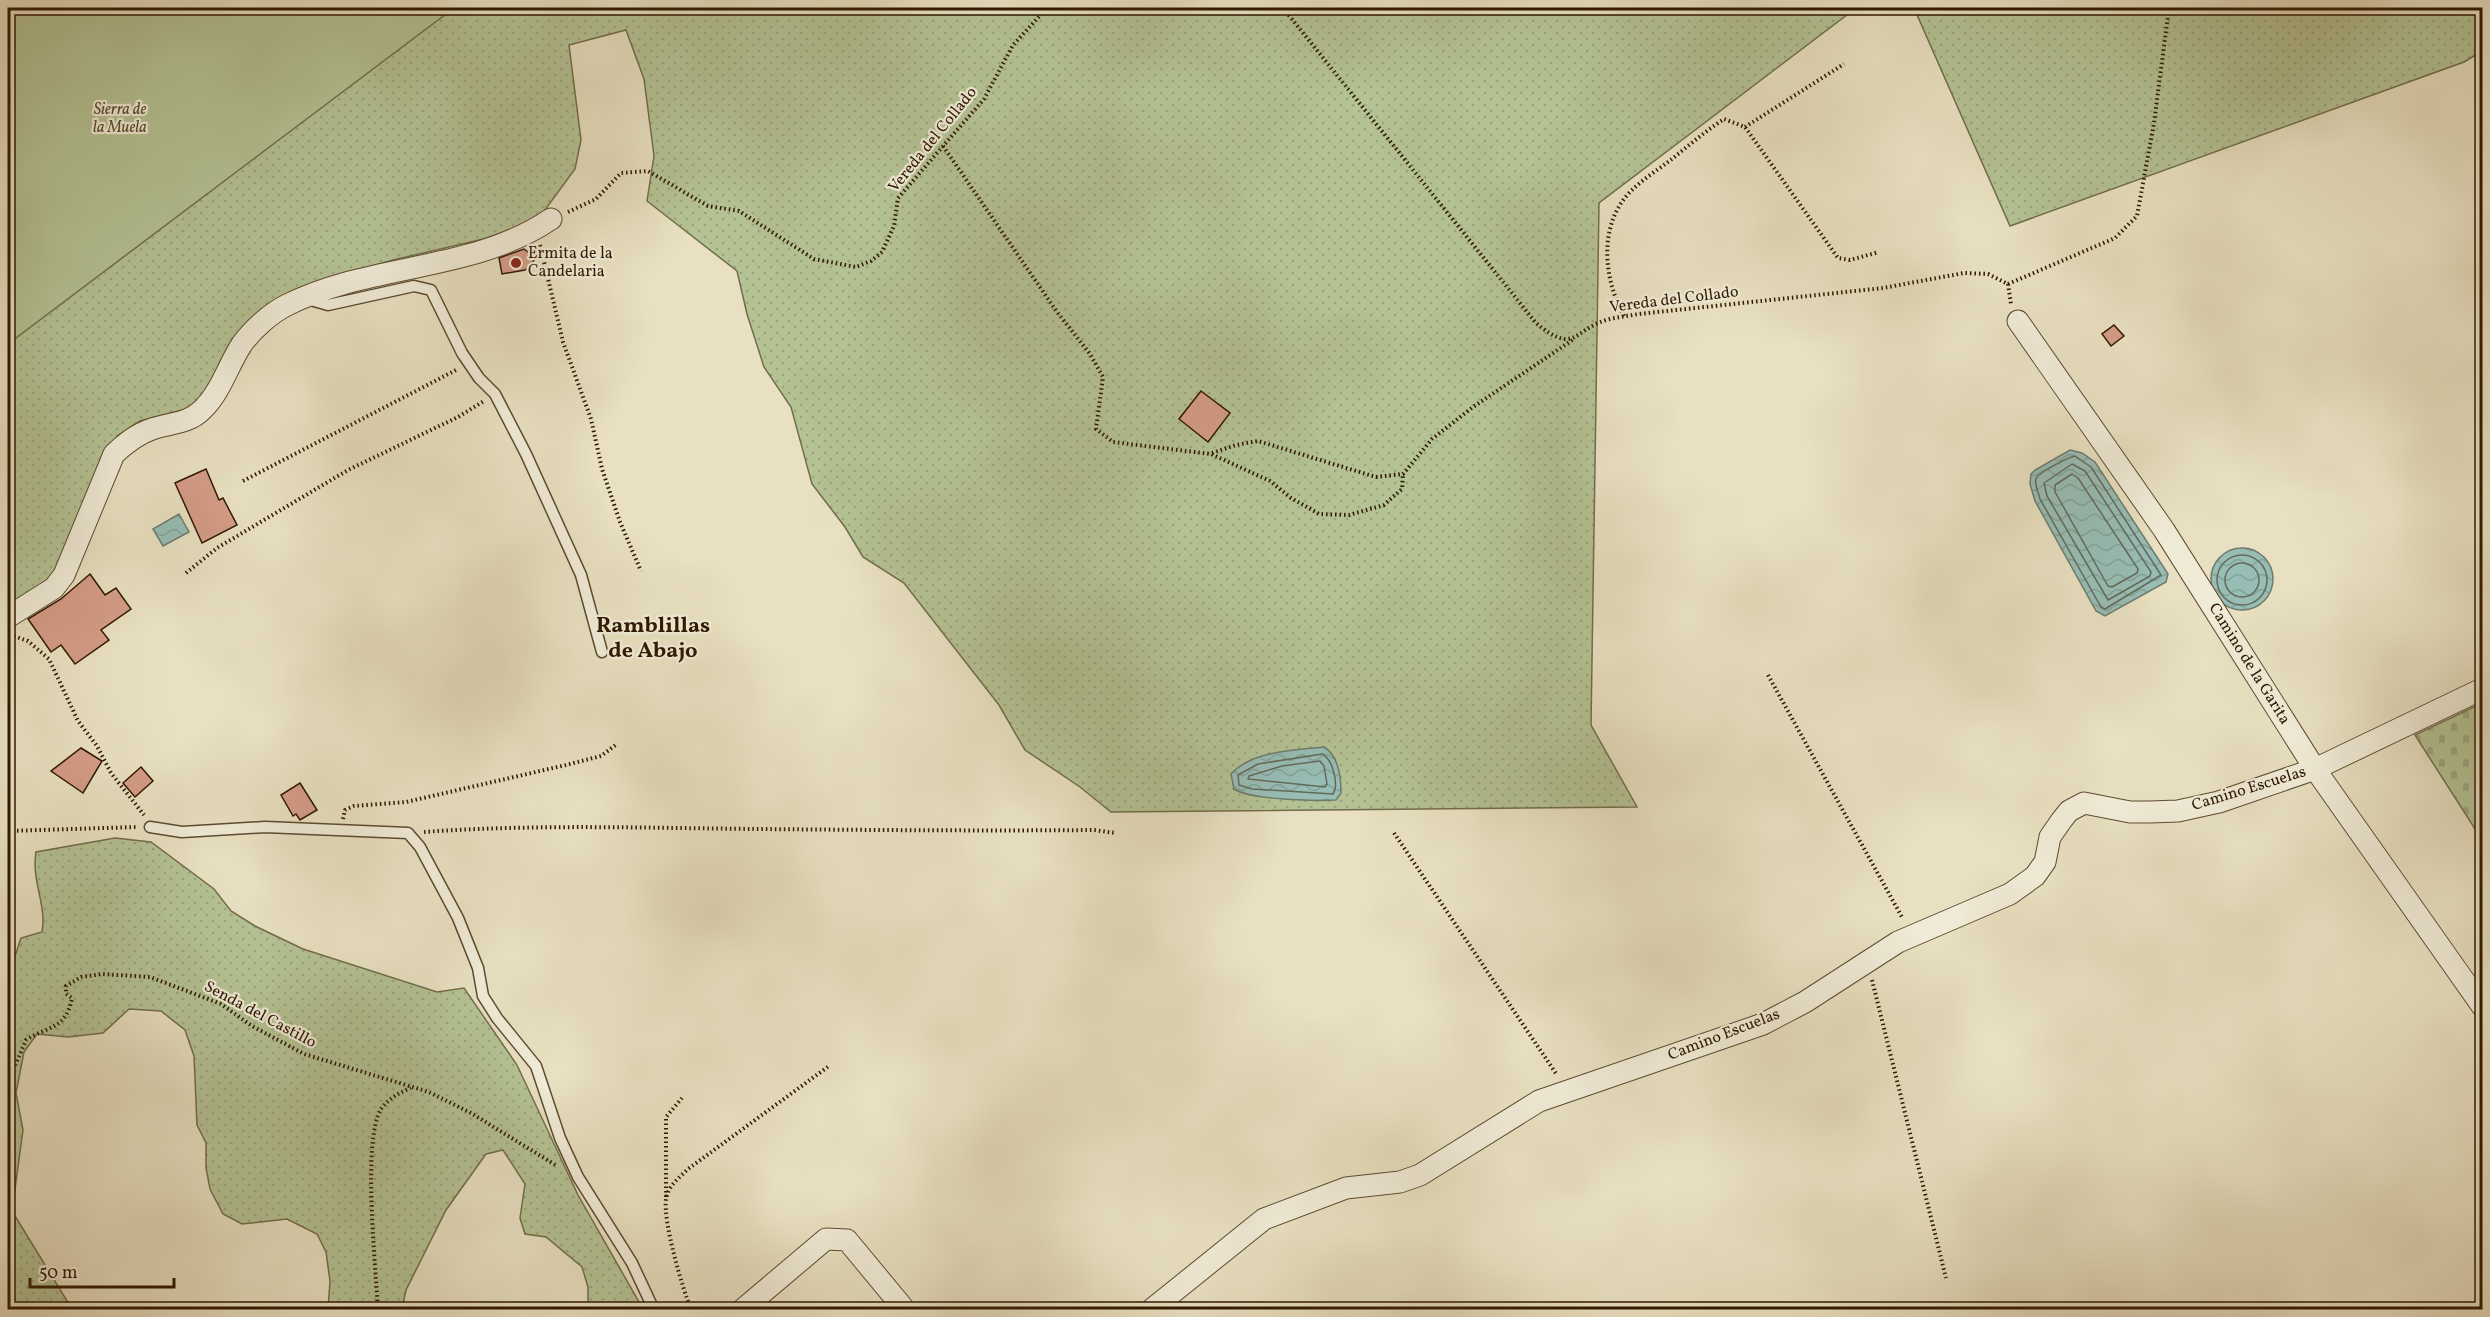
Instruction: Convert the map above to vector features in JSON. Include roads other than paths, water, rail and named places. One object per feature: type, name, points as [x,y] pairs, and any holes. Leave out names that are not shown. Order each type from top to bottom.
[{"type":"street","points":[[8,617],[54,588],[64,575],[114,454],[129,440],[152,429],[191,419],[204,409],[243,343],[266,320],[286,306],[333,287],[393,270],[505,244],[543,225]]},
{"type":"street","name":"Camino de la Garita","points":[[2018,321],[2164,530],[2315,769],[2482,1006]]},
{"type":"street","points":[[2315,769],[2482,689]]},
{"type":"street","name":"Camino Escuelas","points":[[1151,1310],[1264,1219],[1346,1188],[1390,1184],[1420,1175],[1539,1101],[1763,1024],[1805,1002],[1859,966],[1912,936],[2010,894],[2035,876],[2045,862],[2050,837],[2055,829],[2069,811],[2084,803],[2130,812],[2178,810],[2219,802],[2315,769]]},
{"type":"street","points":[[742,1310],[826,1239],[832,1238],[847,1240],[905,1310]]},
{"type":"lane","points":[[304,298],[328,304],[414,286],[431,290],[469,364],[495,394],[581,575],[602,652]]},
{"type":"lane","points":[[150,827],[182,832],[265,827],[322,832],[352,830],[408,833],[420,847],[458,918],[478,968],[483,996],[497,1018],[536,1066],[560,1137],[578,1177],[632,1263],[654,1310]]},
{"type":"water","points":[[2070,450],[2082,453],[2095,462],[2168,574],[2166,582],[2105,616],[2096,611],[2035,501],[2030,484],[2031,474],[2035,470]]},
{"type":"water","points":[[179,514],[189,532],[163,546],[153,529]]},
{"type":"water","points":[[2242,548],[2259,553],[2264,557],[2268,562],[2273,579],[2268,596],[2264,601],[2259,605],[2242,610],[2225,605],[2220,601],[2216,596],[2211,579],[2216,562],[2220,557],[2225,553]]},
{"type":"water","points":[[1324,747],[1333,756],[1338,767],[1341,793],[1336,800],[1268,798],[1242,793],[1234,789],[1231,774],[1250,760],[1274,753]]},
{"type":"place","name":"Ermita de la Candelaria","points":[[516,263]]},
{"type":"district","name":"Ramblillas de Abajo","points":[[653,638]]},
{"type":"park label","name":"Sierra de la Muela","points":[[120,119]]}]
